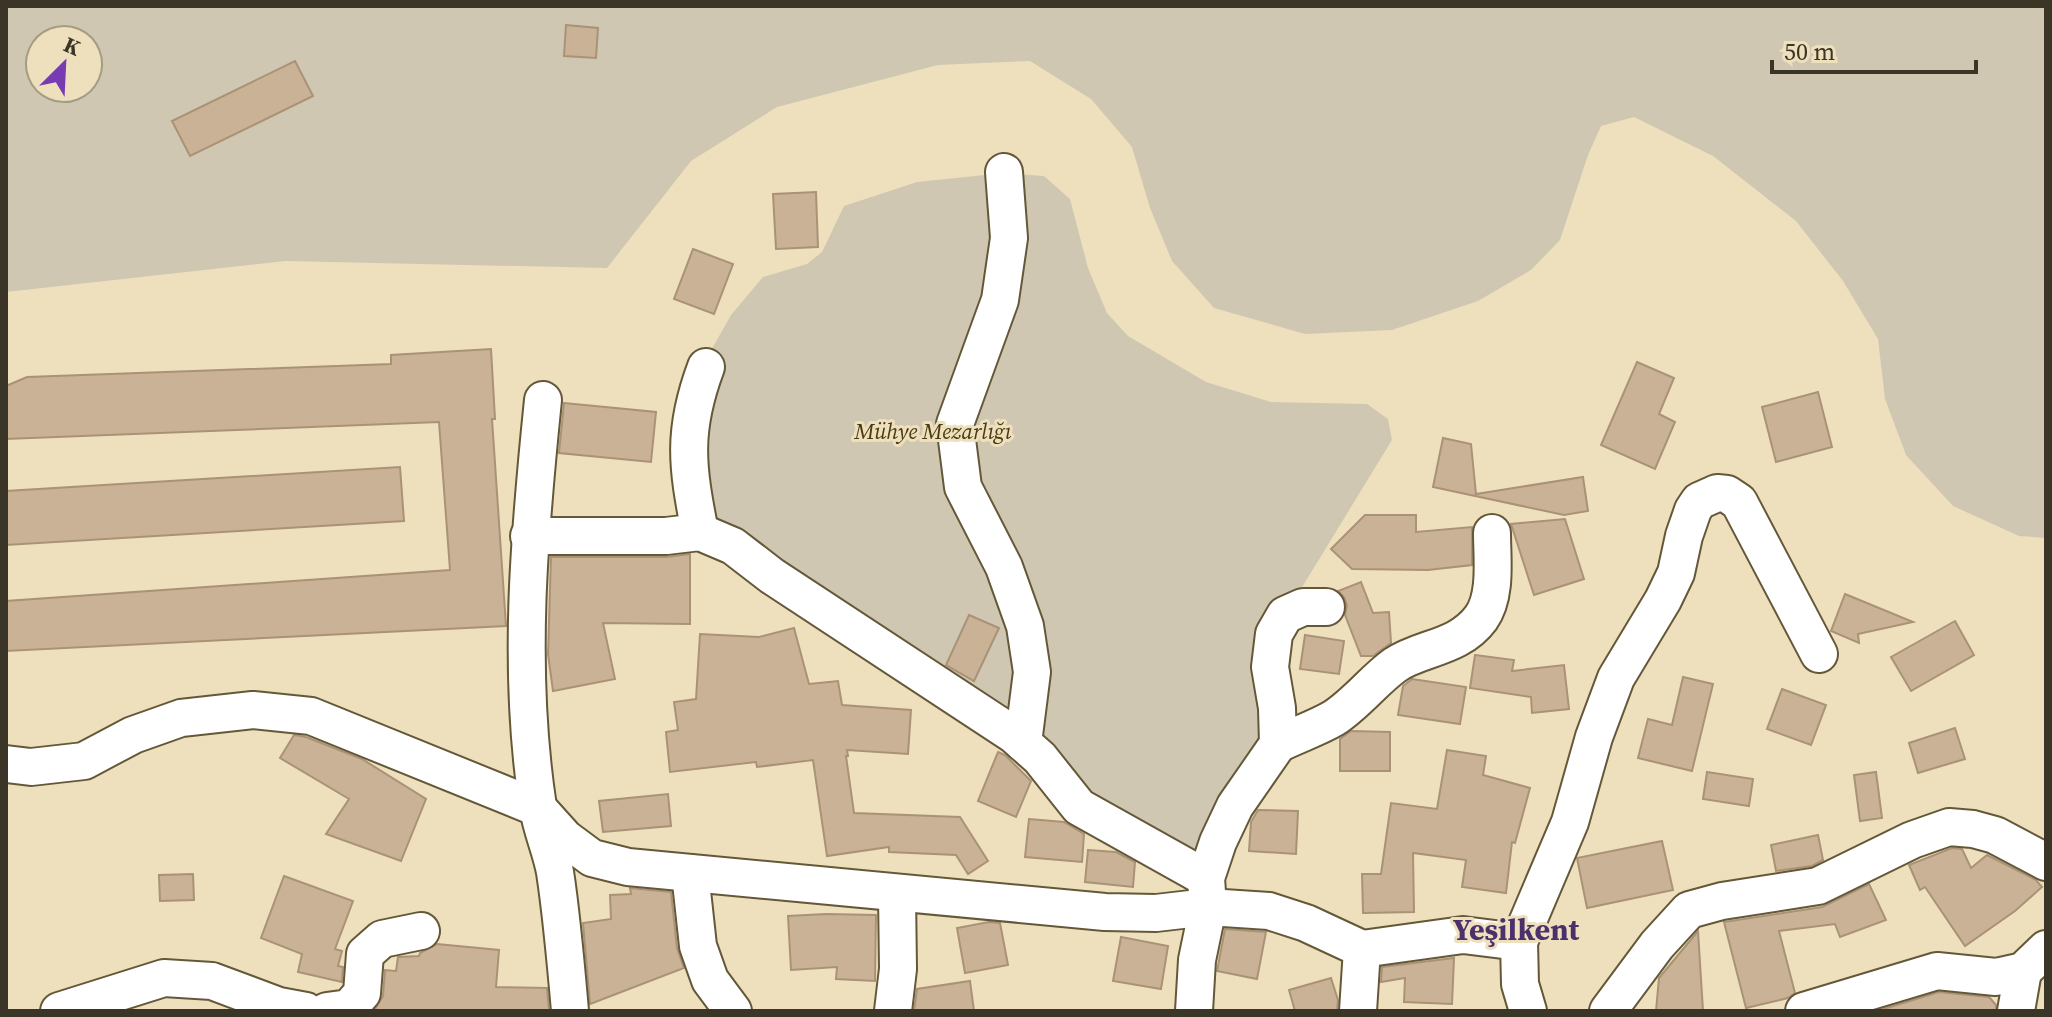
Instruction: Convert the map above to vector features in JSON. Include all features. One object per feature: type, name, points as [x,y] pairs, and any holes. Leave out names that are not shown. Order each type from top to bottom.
[{"type":"street","points":[[1004,172],[1009,238],[1000,300],[955,424],[963,487],[1004,567],[1025,626],[1032,672],[1023,743]]},
{"type":"street","points":[[700,532],[687,452],[692,408],[706,367]]},
{"type":"street","points":[[543,400],[529,536],[527,681],[538,808],[554,870],[570,1011]]},
{"type":"street","points":[[1528,1011],[1520,984],[1519,942],[1570,822],[1594,737],[1616,678],[1676,573],[1684,536],[1699,501],[1717,493],[1727,494],[1739,502],[1819,654]]},
{"type":"street","points":[[529,536],[666,536],[700,532],[733,546],[772,576],[1014,735],[1040,758],[1079,807],[1207,892],[1306,923],[1362,949],[1463,935],[1519,942]]},
{"type":"street","points":[[1194,1011],[1197,960],[1207,892],[1218,842],[1235,806],[1278,744],[1334,717],[1397,663],[1438,648],[1464,634],[1482,617],[1491,582],[1492,533]]},
{"type":"street","points":[[1278,744],[1277,708],[1270,667],[1274,634],[1285,615],[1303,607],[1326,607]]},
{"type":"street","points":[[6,764],[31,767],[84,761],[133,735],[181,718],[253,710],[311,716],[538,808],[565,838],[592,858],[628,867],[664,873],[1105,912],[1156,913],[1207,892]]},
{"type":"street","points":[[1608,1011],[1657,945],[1689,910],[1722,901],[1818,886],[1912,840],[1949,827],[1995,835],[2046,862]]},
{"type":"street","points":[[690,873],[698,946],[710,980],[733,1011]]},
{"type":"street","points":[[893,1011],[898,969],[897,894]]},
{"type":"street","points":[[327,1011],[349,1008],[362,993],[365,954],[382,939],[421,931]]},
{"type":"street","points":[[1358,1011],[1362,949]]},
{"type":"street","points":[[1804,1011],[1937,971],[1996,977],[2034,960]]},
{"type":"street","points":[[2016,1011],[2034,960]]},
{"type":"street","points":[[59,1011],[164,978],[212,981],[279,1006],[306,1011]]},
{"type":"green space","points":[[6,6],[2046,6],[2046,538],[2019,536],[1953,506],[1906,455],[1885,399],[1878,339],[1843,281],[1796,221],[1713,156],[1634,117],[1601,126],[1588,155],[1560,240],[1531,270],[1478,301],[1392,330],[1305,334],[1214,308],[1172,261],[1150,208],[1132,147],[1091,99],[1030,61],[938,65],[777,107],[691,161],[607,268],[285,261],[6,292]]},
{"type":"green space","name":"Mühye Mezarlığı","points":[[1004,173],[1044,176],[1070,199],[1088,268],[1107,313],[1128,336],[1206,382],[1271,402],[1367,404],[1388,419],[1392,440],[1285,615],[1277,708],[1206,878],[690,507],[700,370],[731,315],[763,277],[807,264],[822,252],[844,206],[917,182]]},
{"type":"building","points":[[566,25],[598,28],[596,58],[564,56]]},
{"type":"building","points":[[295,61],[313,96],[190,156],[172,121]]},
{"type":"building","points":[[816,192],[818,247],[776,249],[773,194]]},
{"type":"building","points":[[693,249],[733,264],[714,314],[674,299]]},
{"type":"building","points":[[491,349],[495,419],[492,419],[506,626],[6,651],[6,601],[450,570],[439,422],[6,439],[6,386],[27,377],[391,364],[391,355]]},
{"type":"building","points":[[1637,362],[1674,378],[1659,414],[1675,422],[1655,469],[1601,445]]},
{"type":"building","points":[[1818,392],[1832,447],[1776,462],[1762,407]]},
{"type":"building","points":[[564,403],[656,412],[651,462],[559,453]]},
{"type":"building","points":[[1443,438],[1471,444],[1476,494],[1583,477],[1588,511],[1564,515],[1433,487]]},
{"type":"building","points":[[400,467],[404,521],[6,545],[6,491]]},
{"type":"building","points":[[1365,515],[1416,515],[1416,532],[1472,527],[1472,565],[1428,570],[1352,569],[1331,549]]},
{"type":"building","points":[[1565,519],[1584,579],[1534,595],[1511,524]]},
{"type":"building","points":[[690,554],[690,624],[603,623],[615,679],[553,691],[548,654],[551,557],[666,557]]},
{"type":"building","points":[[1361,582],[1373,613],[1389,612],[1391,643],[1373,656],[1361,656],[1345,615],[1347,606],[1344,597],[1338,591]]},
{"type":"building","points":[[1845,594],[1913,622],[1858,634],[1859,643],[1831,631]]},
{"type":"building","points":[[969,615],[999,628],[974,681],[946,665]]},
{"type":"building","points":[[1955,621],[1974,655],[1911,691],[1891,657]]},
{"type":"building","points":[[794,628],[809,684],[838,681],[842,705],[911,710],[908,754],[847,750],[854,813],[960,817],[988,861],[968,874],[956,855],[889,852],[889,847],[827,856],[813,760],[757,767],[756,762],[670,772],[666,732],[678,730],[674,702],[696,699],[700,634],[759,637]]},
{"type":"building","points":[[1305,635],[1344,641],[1339,674],[1300,669]]},
{"type":"building","points":[[1475,655],[1514,660],[1512,671],[1564,665],[1569,709],[1532,713],[1531,697],[1470,688]]},
{"type":"building","points":[[1683,677],[1713,684],[1692,771],[1638,758],[1648,719],[1672,725]]},
{"type":"building","points":[[1412,679],[1466,687],[1460,724],[1398,715],[1403,686]]},
{"type":"building","points":[[1782,689],[1826,705],[1811,745],[1767,729]]},
{"type":"building","points":[[1955,728],[1965,759],[1918,773],[1909,743]]},
{"type":"building","points":[[1351,731],[1390,732],[1390,771],[1340,771],[1340,739]]},
{"type":"building","points":[[294,735],[362,759],[426,799],[401,861],[326,834],[349,799],[280,758]]},
{"type":"building","points":[[1447,750],[1486,756],[1483,775],[1530,788],[1515,843],[1512,842],[1506,893],[1462,887],[1466,860],[1413,853],[1414,912],[1363,913],[1362,874],[1381,874],[1391,803],[1437,809]]},
{"type":"building","points":[[998,752],[1031,781],[1016,817],[978,801]]},
{"type":"building","points":[[1707,772],[1753,779],[1749,806],[1703,799]]},
{"type":"building","points":[[1876,772],[1882,818],[1860,821],[1854,775]]},
{"type":"building","points":[[668,794],[671,826],[603,832],[599,801]]},
{"type":"building","points":[[1258,810],[1298,811],[1296,854],[1249,851],[1251,822]]},
{"type":"building","points":[[1029,819],[1064,822],[1084,834],[1082,862],[1025,857]]},
{"type":"building","points":[[1818,835],[1823,860],[1812,866],[1776,871],[1771,845]]},
{"type":"building","points":[[1662,841],[1673,890],[1587,908],[1577,858]]},
{"type":"building","points":[[1952,848],[1962,849],[1971,868],[1987,855],[2036,880],[2042,887],[2015,911],[1965,946],[1925,887],[1920,890],[1909,865]]},
{"type":"building","points":[[1088,850],[1116,852],[1135,862],[1133,887],[1085,882]]},
{"type":"building","points":[[193,874],[194,900],[160,901],[159,875]]},
{"type":"building","points":[[284,876],[353,901],[335,949],[342,951],[338,966],[343,967],[342,982],[298,972],[302,954],[261,938]]},
{"type":"building","points":[[1869,884],[1886,920],[1840,937],[1835,924],[1779,931],[1795,993],[1788,998],[1746,1008],[1724,922],[1822,907]]},
{"type":"building","points":[[630,888],[671,892],[677,948],[684,968],[590,1004],[583,923],[611,919],[610,895],[631,894]]},
{"type":"building","points":[[876,915],[875,981],[836,979],[837,967],[791,970],[788,916]]},
{"type":"building","points":[[1000,923],[1008,965],[965,973],[957,928]]},
{"type":"building","points":[[1225,929],[1266,932],[1257,979],[1217,971]]},
{"type":"building","points":[[1698,931],[1703,1011],[1656,1011],[1659,978]]},
{"type":"building","points":[[1121,937],[1168,946],[1161,989],[1113,981]]},
{"type":"building","points":[[437,944],[499,950],[496,987],[547,988],[549,1011],[374,1011],[383,996],[385,970],[396,971],[398,957],[419,956]]},
{"type":"building","points":[[1454,958],[1452,1004],[1404,1002],[1405,978],[1381,982],[1382,967]]},
{"type":"building","points":[[1331,978],[1338,1000],[1337,1011],[1295,1011],[1289,990]]},
{"type":"building","points":[[970,981],[974,1011],[914,1011],[917,989]]},
{"type":"building","points":[[1939,992],[1989,997],[1996,1005],[1996,1011],[1877,1011]]},
{"type":"district","name":"Yeşilkent","points":[[1516,929]]}]
